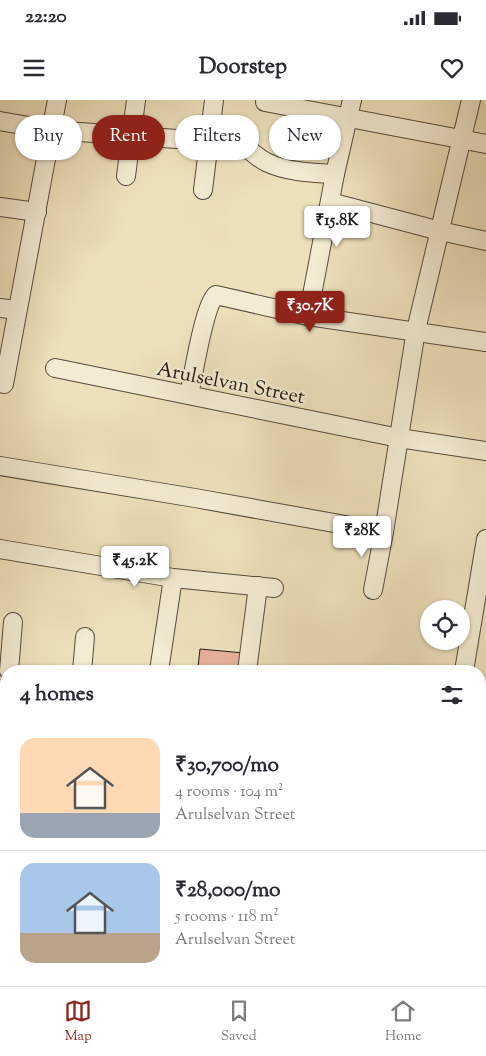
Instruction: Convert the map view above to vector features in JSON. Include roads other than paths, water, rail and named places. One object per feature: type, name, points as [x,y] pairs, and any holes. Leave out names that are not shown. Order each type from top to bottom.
[{"type":"street","points":[[54,115],[56,100]]},
{"type":"street","points":[[134,115],[136,100]]},
{"type":"street","points":[[212,115],[214,100]]},
{"type":"street","points":[[308,316],[335,174],[352,100]]},
{"type":"street","points":[[373,590],[416,330],[471,100]]},
{"type":"street","points":[[265,102],[486,144]]},
{"type":"street","points":[[0,121],[15,124]]},
{"type":"street","points":[[259,156],[266,162],[303,172],[335,174]]},
{"type":"street","points":[[4,384],[9,309],[38,212],[47,160]]},
{"type":"street","points":[[126,176],[128,160]]},
{"type":"street","points":[[203,190],[206,160]]},
{"type":"street","points":[[330,202],[440,231],[486,240]]},
{"type":"street","points":[[0,207],[38,212]]},
{"type":"street","points":[[189,395],[207,314],[212,299],[216,295],[308,316],[416,330],[486,342]]},
{"type":"street","name":"Arulselvan Street","points":[[55,368],[399,438],[486,451]]},
{"type":"street","points":[[0,466],[384,532]]},
{"type":"street","points":[[465,665],[486,539]]},
{"type":"street","points":[[0,549],[173,578],[266,587],[247,665]]},
{"type":"street","points":[[161,665],[173,578]]},
{"type":"street","points":[[10,665],[13,622]]},
{"type":"street","points":[[82,665],[84,637]]}]
